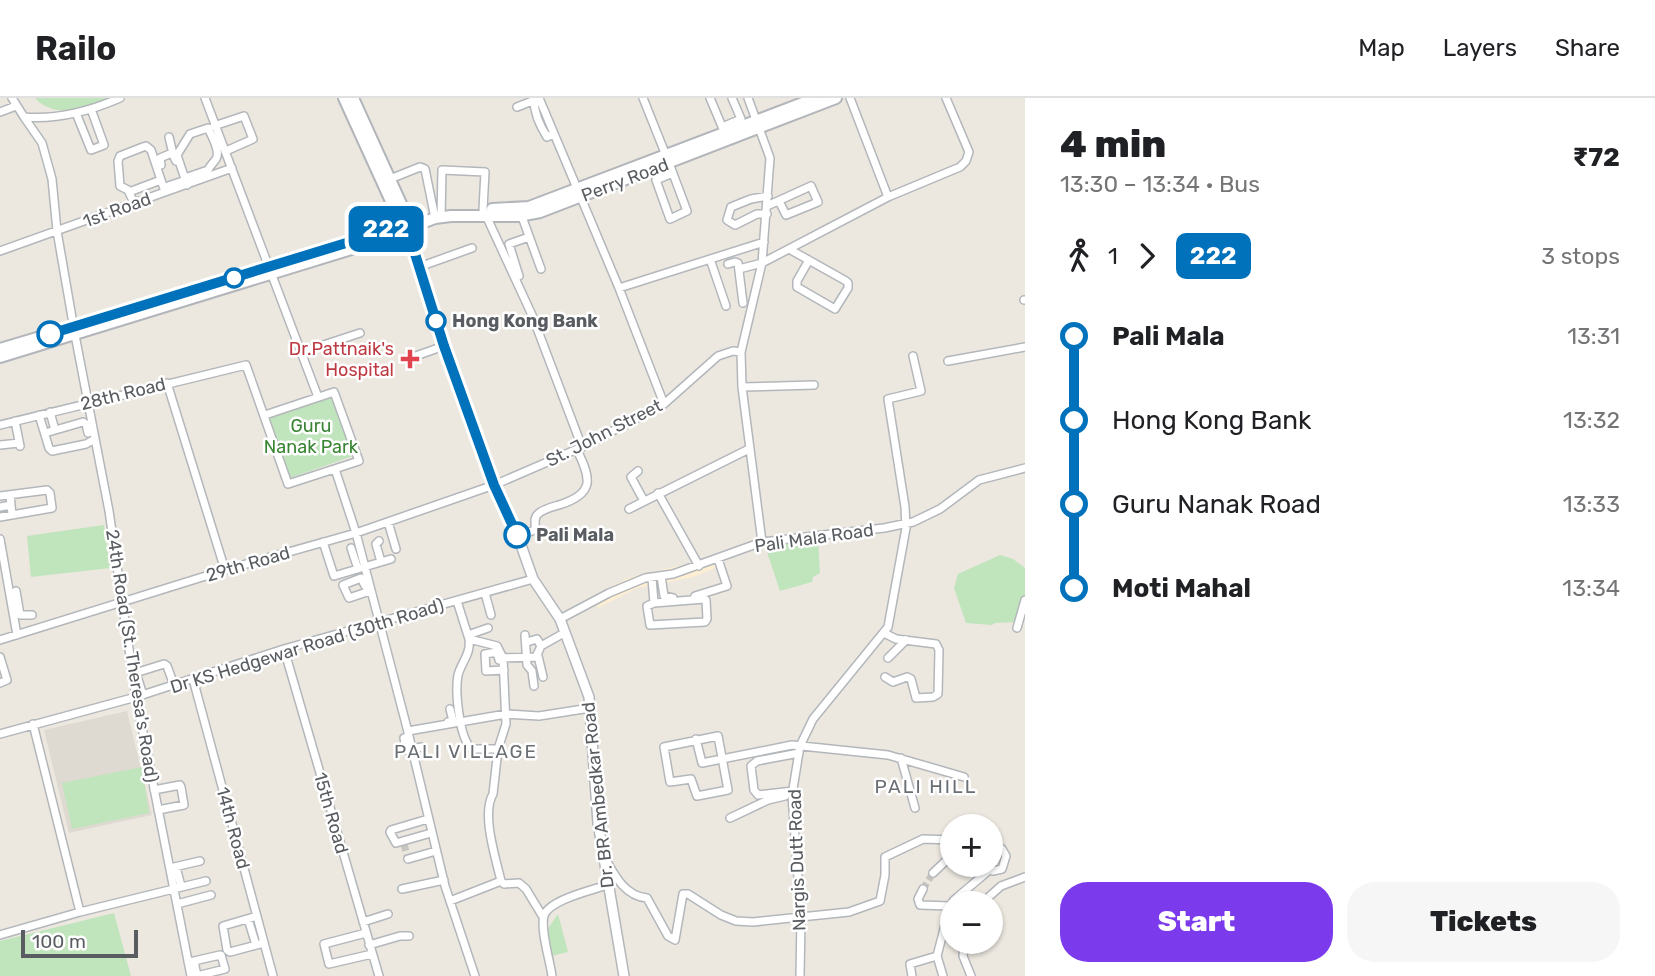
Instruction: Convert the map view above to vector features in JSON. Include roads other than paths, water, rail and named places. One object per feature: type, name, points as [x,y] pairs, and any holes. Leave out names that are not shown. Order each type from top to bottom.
[{"type":"main road","points":[[344,98],[370,146]]},
{"type":"main road","points":[[353,98],[375,158],[387,179],[395,210],[404,221]]},
{"type":"main road","name":"Perry Road","points":[[759,125],[816,98]]},
{"type":"main road","name":"Perry Road","points":[[74,331],[272,270],[404,221],[438,215],[540,212],[579,194],[669,164],[725,134],[836,98]]},
{"type":"main road","points":[[0,349],[74,331]]},
{"type":"main road","points":[[0,357],[74,331]]},
{"type":"street","points":[[79,122],[120,98]]},
{"type":"street","points":[[129,192],[161,180],[177,186],[208,170],[218,152],[205,98]]},
{"type":"street","points":[[643,98],[669,164],[687,212],[670,219],[656,180],[669,164]]},
{"type":"street","points":[[710,98],[725,134],[741,119],[732,98]]},
{"type":"street","points":[[748,98],[770,158],[762,263],[741,352],[742,387],[762,542]]},
{"type":"street","points":[[850,98],[888,197]]},
{"type":"street","points":[[739,269],[762,263],[888,197],[960,167],[969,152],[946,98]]},
{"type":"street","points":[[517,107],[537,99],[619,288],[664,404]]},
{"type":"street","points":[[0,112],[14,102]]},
{"type":"street","name":"24th Road (St. Theresa's Road)","points":[[14,102],[42,143],[52,178],[57,232],[92,440],[109,511],[134,674],[173,867],[177,904],[191,961],[191,976]]},
{"type":"street","points":[[76,113],[91,150],[104,145],[92,113]]},
{"type":"street","points":[[24,117],[38,119],[92,113]]},
{"type":"street","points":[[177,186],[177,155],[190,134],[243,115],[253,138],[226,151]]},
{"type":"street","points":[[212,127],[226,151],[318,397]]},
{"type":"street","points":[[169,138],[177,186]]},
{"type":"street","points":[[134,204],[129,192],[120,186],[118,159],[146,146],[151,150],[161,180]]},
{"type":"street","points":[[173,154],[159,160],[177,186]]},
{"type":"street","points":[[387,179],[420,167],[425,169],[438,215]]},
{"type":"street","name":"1st Road","points":[[0,251],[232,168]]},
{"type":"street","points":[[438,215],[443,169],[485,172],[484,212],[517,275]]},
{"type":"street","points":[[768,196],[731,207],[727,220],[735,225],[779,201],[812,186],[818,202],[785,215],[779,201]]},
{"type":"street","points":[[759,198],[764,211]]},
{"type":"street","points":[[520,212],[541,269]]},
{"type":"street","name":"Dr. BR Ambedkar Road","points":[[404,221],[444,346],[494,485],[533,579],[560,620],[589,697],[597,814],[624,976]]},
{"type":"street","points":[[517,537],[535,530],[534,520],[540,512],[583,495],[587,488],[579,449],[508,245],[529,237]]},
{"type":"street","points":[[619,288],[764,242]]},
{"type":"street","points":[[419,267],[472,248]]},
{"type":"street","points":[[789,249],[848,283],[848,288],[836,307],[832,308],[797,287],[797,281],[808,260]]},
{"type":"street","points":[[710,259],[729,307],[753,298]]},
{"type":"street","points":[[728,264],[737,262],[743,303]]},
{"type":"street","points":[[302,352],[360,333]]},
{"type":"street","points":[[410,358],[444,346]]},
{"type":"street","points":[[948,361],[1025,347]]},
{"type":"street","name":"St. John Street","points":[[494,485],[579,449],[664,404],[718,356],[733,351],[741,352]]},
{"type":"street","name":"Nargis Dutt Road","points":[[800,976],[801,919],[793,793],[799,749],[814,719],[888,628],[906,524],[888,400],[920,391],[913,356]]},
{"type":"street","name":"28th Road","points":[[0,425],[246,365],[265,415]]},
{"type":"street","points":[[167,383],[225,570]]},
{"type":"street","points":[[742,387],[814,385]]},
{"type":"street","points":[[334,392],[359,461],[288,484],[265,415],[318,397],[334,392]]},
{"type":"street","points":[[68,408],[72,425]]},
{"type":"street","points":[[47,413],[52,431]]},
{"type":"street","points":[[47,413],[52,431],[49,448],[52,451],[86,444],[92,440],[86,424],[52,431]]},
{"type":"street","points":[[0,445],[19,444],[15,421]]},
{"type":"street","points":[[629,509],[749,449]]},
{"type":"street","name":"Pali Mala Road","points":[[560,620],[609,593],[699,566],[762,542],[906,524],[934,513],[979,480],[1025,468]]},
{"type":"street","points":[[335,469],[356,533],[361,568],[408,732],[425,820],[475,976]]},
{"type":"street","points":[[638,471],[631,477],[644,501]]},
{"type":"street","name":"29th Road","points":[[0,640],[225,570],[356,533],[494,485]]},
{"type":"street","points":[[0,496],[47,490],[50,493],[50,510],[0,517]]},
{"type":"street","points":[[658,493],[699,566]]},
{"type":"street","points":[[9,495],[12,515]]},
{"type":"street","points":[[0,507],[11,505]]},
{"type":"street","points":[[388,522],[396,549]]},
{"type":"street","points":[[375,527],[381,562]]},
{"type":"street","points":[[0,539],[20,615],[31,615],[33,630]]},
{"type":"street","points":[[323,542],[334,576],[391,559]]},
{"type":"street","points":[[351,548],[361,568]]},
{"type":"street","points":[[661,576],[662,593],[666,598],[712,592],[726,587],[727,584],[718,559]]},
{"type":"street","points":[[652,578],[654,603]]},
{"type":"street","name":"Dr KS Hedgewar Road (30th Road)","points":[[0,734],[140,695],[284,649],[533,579]]},
{"type":"street","points":[[485,593],[491,615]]},
{"type":"street","points":[[14,595],[18,635]]},
{"type":"street","points":[[704,599],[708,619],[705,622],[651,626],[647,606],[654,603],[704,599]]},
{"type":"street","points":[[1017,628],[1025,600]]},
{"type":"street","points":[[459,601],[469,625]]},
{"type":"street","points":[[459,601],[470,647],[458,679],[464,740],[472,749],[498,749]]},
{"type":"street","points":[[468,637],[488,628]]},
{"type":"street","points":[[543,677],[538,656],[541,646],[564,633]]},
{"type":"street","points":[[884,633],[896,639],[938,647],[938,696],[916,698],[911,679],[907,677],[896,682],[888,681],[885,677]]},
{"type":"street","points":[[468,637],[497,646],[501,658],[506,714],[498,749],[493,794],[489,801],[490,827],[500,881],[504,884],[519,883],[526,889],[543,917],[552,976]]},
{"type":"street","points":[[534,686],[533,671],[527,666],[526,639],[537,639],[541,646]]},
{"type":"street","points":[[888,658],[906,640]]},
{"type":"street","name":"15th Road","points":[[284,649],[379,976]]},
{"type":"street","points":[[501,658],[497,652],[485,654],[486,671],[502,671]]},
{"type":"street","points":[[501,658],[526,659],[538,656]]},
{"type":"street","points":[[0,657],[6,680],[0,683]]},
{"type":"street","points":[[134,674],[164,664],[173,684]]},
{"type":"street","name":"14th Road","points":[[193,679],[260,944],[273,976]]},
{"type":"street","points":[[408,732],[506,714],[539,716],[590,708]]},
{"type":"street","points":[[408,732],[424,722],[427,726],[452,721],[450,709]]},
{"type":"street","points":[[33,724],[80,912]]},
{"type":"street","points":[[718,736],[727,791],[697,796],[691,779],[670,782],[663,747],[696,740],[718,736]]},
{"type":"street","points":[[696,740],[702,763],[788,746],[901,758],[964,777]]},
{"type":"street","points":[[412,749],[422,747]]},
{"type":"street","points":[[793,793],[756,794],[751,766],[757,761],[799,749]]},
{"type":"street","points":[[901,758],[915,808]]},
{"type":"street","points":[[415,763],[425,760]]},
{"type":"street","points":[[730,818],[768,800],[793,793]]},
{"type":"street","points":[[425,820],[390,832],[396,843],[429,834]]},
{"type":"street","points":[[404,844],[429,834]]},
{"type":"street","points":[[603,854],[617,879],[635,897],[647,898],[667,936],[675,940],[683,894],[688,894],[721,915],[753,922],[849,912],[880,901],[885,857],[923,839],[940,840]]},
{"type":"street","points":[[408,859],[434,852]]},
{"type":"street","points":[[173,867],[200,861]]},
{"type":"street","points":[[933,873],[940,866]]},
{"type":"street","points":[[964,891],[979,877]]},
{"type":"street","points":[[995,891],[1001,886],[1025,877]]},
{"type":"street","points":[[402,889],[444,880]]},
{"type":"street","points":[[0,935],[205,881]]},
{"type":"street","points":[[450,901],[500,881]]},
{"type":"street","points":[[543,917],[546,911],[560,902],[607,886]]},
{"type":"street","points":[[923,889],[918,899],[920,905],[940,906]]},
{"type":"street","points":[[177,904],[211,895]]},
{"type":"street","points":[[363,922],[388,914]]},
{"type":"street","points":[[253,917],[222,927],[227,950],[230,952],[260,944]]},
{"type":"street","points":[[366,933],[324,944],[329,964],[331,966],[372,954]]},
{"type":"street","points":[[369,945],[400,936],[410,936]]},
{"type":"street","points":[[940,944],[937,956],[943,976]]},
{"type":"street","points":[[963,954],[971,976]]},
{"type":"street","points":[[912,976],[909,964],[937,956]]},
{"type":"tunnel","points":[[404,844],[408,859]]},
{"type":"tunnel","points":[[923,889],[933,873]]},
{"type":"place","name":"Hong Kong Bank","points":[[436,321]]},
{"type":"place","name":"Dr.Pattnaik's Hospital","points":[[410,359]]},
{"type":"place","name":"Pali Mala","points":[[517,535]]},
{"type":"district","name":"PALI VILLAGE","points":[[466,751]]},
{"type":"district","name":"PALI HILL","points":[[926,786]]},
{"type":"park label","name":"Guru Nanak Park","points":[[311,436]]}]
